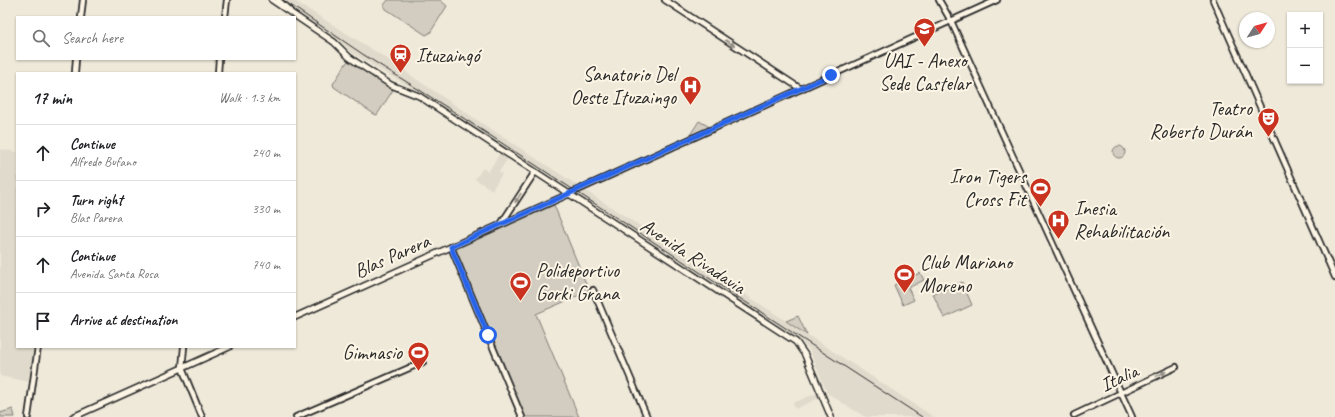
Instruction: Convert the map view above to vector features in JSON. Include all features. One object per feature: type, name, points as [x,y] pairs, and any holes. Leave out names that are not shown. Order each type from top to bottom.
[{"type":"main road","name":"Avenida Rivadavia","points":[[272,0],[334,42],[351,59],[391,85],[419,96],[800,346],[831,417]]},
{"type":"main road","name":"Blas Parera","points":[[296,317],[569,194]]},
{"type":"main road","points":[[73,417],[228,348]]},
{"type":"street","points":[[81,16],[83,0]]},
{"type":"street","points":[[226,16],[227,0]]},
{"type":"street","points":[[278,0],[292,13]]},
{"type":"street","points":[[665,0],[801,89]]},
{"type":"street","points":[[940,0],[951,21],[1132,417]]},
{"type":"street","points":[[569,194],[997,0]]},
{"type":"street","points":[[1213,0],[1335,276]]},
{"type":"street","points":[[74,72],[76,60]]},
{"type":"street","points":[[218,72],[219,60]]},
{"type":"street","points":[[501,224],[535,172]]},
{"type":"street","points":[[451,247],[522,417]]},
{"type":"street","points":[[593,290],[647,417]]},
{"type":"street","points":[[28,417],[38,348]]},
{"type":"street","points":[[184,348],[182,368],[202,417]]},
{"type":"street","points":[[296,417],[423,362]]},
{"type":"street","name":"Italia","points":[[1074,415],[1122,394],[1176,367]]},
{"type":"shaded area","points":[[280,0],[293,0],[397,65],[400,66],[403,62],[407,73],[477,120],[934,417],[865,417],[827,393],[809,349],[799,340],[411,87],[351,52],[339,41]]},
{"type":"shaded area","points":[[388,0],[440,0],[447,6],[430,33],[426,35],[386,9],[384,5]]},
{"type":"shaded area","points":[[349,61],[393,90],[377,115],[334,87],[333,84]]},
{"type":"shaded area","points":[[699,121],[709,128],[690,135]]},
{"type":"shaded area","points":[[1117,146],[1121,146],[1125,152],[1121,158],[1117,158],[1113,154],[1113,150]]},
{"type":"shaded area","points":[[0,149],[16,152],[16,348],[35,348],[30,382],[0,376]]},
{"type":"shaded area","points":[[500,153],[508,158],[499,172],[502,174],[492,190],[475,179],[483,168],[488,172]]},
{"type":"shaded area","name":"Polideportivo Gorki Grana","points":[[554,205],[589,291],[536,314],[579,417],[525,417],[456,249]]},
{"type":"shaded area","name":"Club Mariano Moreno","points":[[920,273],[924,280],[908,288],[914,300],[903,305],[894,285]]},
{"type":"shaded area","points":[[962,282],[972,305],[944,318],[933,294]]},
{"type":"shaded area","points":[[798,316],[807,335],[786,321]]},
{"type":"shaded area","points":[[817,393],[819,398],[795,409],[793,403]]},
{"type":"shaded area","points":[[13,409],[15,417],[1,417],[0,413]]},
{"type":"railway","points":[[283,0],[364,55],[448,108],[922,417]]},
{"type":"place","name":"UAI - Anexo Sede Castelar","points":[[925,48]]},
{"type":"place","name":"Ituzaingó","points":[[400,74]]},
{"type":"place","name":"Sanatorio Del Oeste Ituzaingo","points":[[691,106]]},
{"type":"place","name":"Teatro Roberto Durán","points":[[1268,138]]},
{"type":"place","name":"Iron Tigers Cross Fit","points":[[1041,208]]},
{"type":"place","name":"Inesia Rehabilitación","points":[[1058,240]]},
{"type":"place","name":"Club Mariano Moreno","points":[[904,294]]},
{"type":"place","name":"Polideportivo Gorki Grana","points":[[520,302]]},
{"type":"place","name":"Gimnasio","points":[[418,372]]},
{"type":"route","points":[[488,335],[451,247],[831,75]]}]
